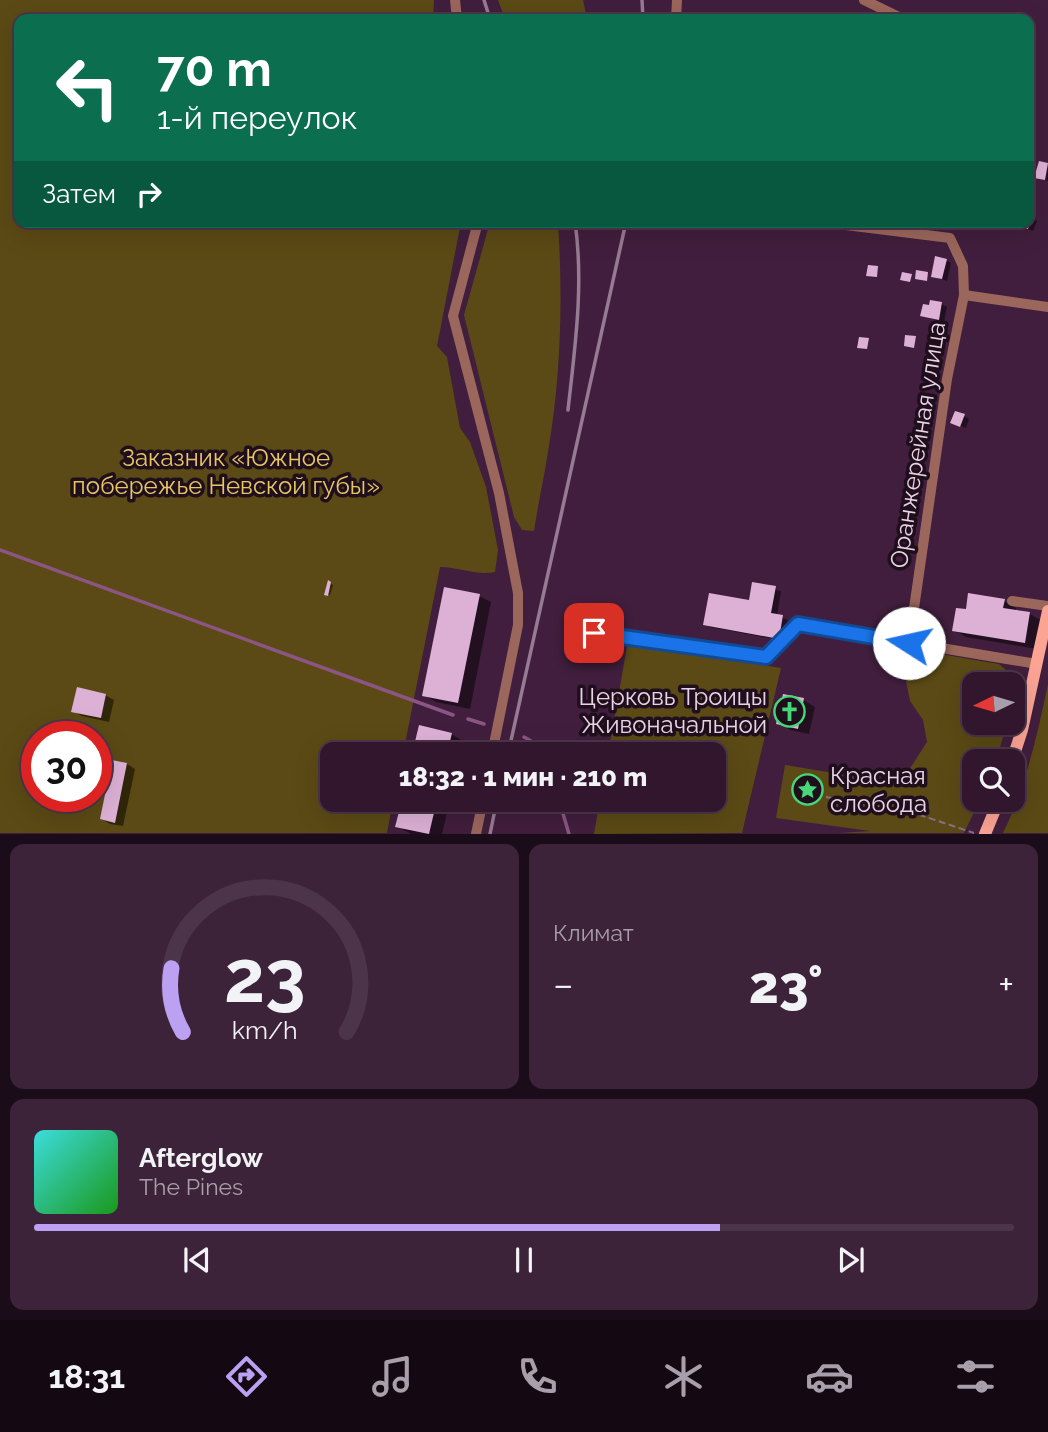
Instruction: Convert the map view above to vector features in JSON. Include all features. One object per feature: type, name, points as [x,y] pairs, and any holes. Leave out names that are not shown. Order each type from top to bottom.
[{"type":"main road","points":[[1015,749],[1048,609]]},
{"type":"main road","points":[[985,834],[994,812]]},
{"type":"street","points":[[864,0],[893,14]]},
{"type":"street","points":[[476,228],[453,316],[499,493],[518,593],[518,625],[494,742]]},
{"type":"street","name":"Оранжерейная улица","points":[[870,228],[950,238],[963,266],[964,295],[947,379],[909,643]]},
{"type":"street","points":[[964,295],[1048,307]]},
{"type":"street","points":[[1012,601],[1048,609]]},
{"type":"street","points":[[594,633],[766,657],[798,624],[1037,664]]},
{"type":"street","points":[[476,834],[480,812]]},
{"type":"path","points":[[826,797],[914,813],[973,833]]},
{"type":"green space","name":"Заказник «Южное побережье Невской губы»","points":[[0,0],[434,0],[433,14],[14,14],[14,228],[460,228],[437,346],[447,357],[460,428],[470,442],[486,487],[498,550],[495,572],[481,573],[440,567],[405,742],[320,742],[320,812],[391,812],[387,833],[0,833]]},
{"type":"green space","points":[[498,0],[583,0],[586,14],[503,14]]},
{"type":"green space","points":[[488,228],[558,228],[558,366],[552,423],[534,531],[522,530],[514,517],[464,315]]},
{"type":"green space","points":[[628,641],[781,668],[742,833],[594,834],[598,812],[726,812],[726,742],[610,742]]},
{"type":"green space","points":[[934,653],[999,664],[1008,672],[962,672],[962,735],[1004,735],[999,749],[962,749],[962,812],[974,812],[964,833],[839,833],[870,831],[776,818],[785,765],[900,784],[927,742],[923,720],[910,701],[906,681],[914,660]]},
{"type":"green space","points":[[1048,684],[1048,833],[1003,833],[1012,812],[1025,812],[1025,776]]},
{"type":"building","points":[[1039,161],[1048,163],[1045,180],[1034,178]]},
{"type":"building","points":[[935,256],[947,259],[942,279],[931,277]]},
{"type":"building","points":[[868,265],[878,266],[877,277],[866,276]]},
{"type":"building","points":[[916,270],[928,272],[927,281],[915,279]]},
{"type":"building","points":[[902,272],[912,274],[910,282],[900,280]]},
{"type":"building","points":[[930,300],[942,302],[939,320],[920,316],[923,304],[929,305]]},
{"type":"building","points":[[905,335],[916,336],[914,348],[904,346]]},
{"type":"building","points":[[859,337],[869,338],[867,349],[857,348]]},
{"type":"building","points":[[926,356],[936,358],[933,372],[923,371]]},
{"type":"building","points":[[955,411],[965,414],[960,427],[950,423]]},
{"type":"building","points":[[328,580],[331,582],[328,596],[324,595]]},
{"type":"building","points":[[752,582],[776,586],[771,613],[783,615],[779,639],[703,625],[709,593],[749,600]]},
{"type":"building","points":[[444,587],[480,594],[458,703],[422,696]]},
{"type":"building","points":[[968,593],[1005,599],[1003,608],[1030,612],[1025,643],[952,631],[956,608],[966,609]]},
{"type":"building","points":[[77,687],[106,694],[101,718],[71,712]]},
{"type":"building","name":"Церковь Троицы Живоначальной","points":[[783,694],[804,698],[798,729],[776,724]]},
{"type":"building","points":[[419,725],[452,733],[450,742],[415,742]]},
{"type":"building","points":[[112,760],[127,763],[115,823],[100,819],[101,812],[112,812]]},
{"type":"building","points":[[399,812],[434,812],[429,834],[395,827]]},
{"type":"waterway","points":[[0,550],[453,715]]},
{"type":"waterway","points":[[468,719],[484,724]]},
{"type":"waterway","points":[[524,737],[533,742]]},
{"type":"waterway","points":[[563,812],[569,834]]},
{"type":"railway","points":[[484,0],[488,14]]},
{"type":"railway","points":[[642,0],[643,14]]},
{"type":"railway","points":[[568,410],[579,293],[576,228]]},
{"type":"railway","points":[[511,742],[625,228]]},
{"type":"railway","points":[[490,834],[495,812]]},
{"type":"place","name":"Церковь Троицы Живоначальной","points":[[790,711]]},
{"type":"place","name":"Красная слобода","points":[[807,790]]},
{"type":"route","points":[[594,633],[766,657],[798,624],[909,643]]}]
